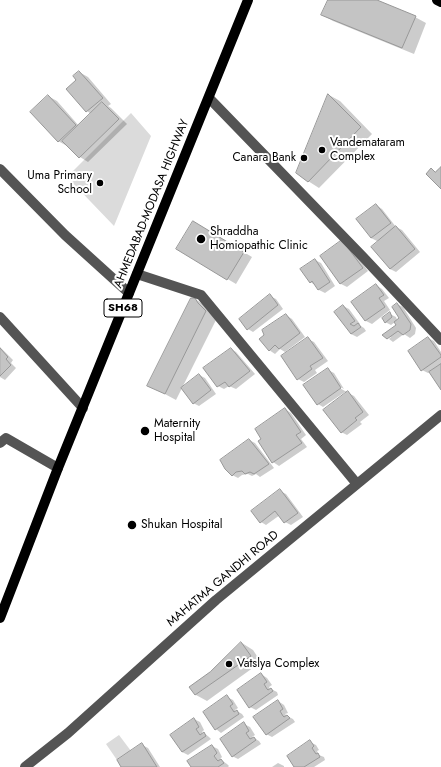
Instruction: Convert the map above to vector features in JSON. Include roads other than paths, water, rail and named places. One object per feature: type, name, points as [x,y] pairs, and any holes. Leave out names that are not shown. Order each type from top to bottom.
[{"type":"main road","name":"AHMEDABAD-MODASA HIGHWAY","points":[[0,618],[82,408],[248,0]]},
{"type":"main road","points":[[437,0],[441,2]]},
{"type":"street","points":[[209,98],[441,340]]},
{"type":"street","points":[[0,169],[65,235],[129,293]]},
{"type":"street","points":[[137,274],[201,295],[357,484]]},
{"type":"street","points":[[0,317],[82,408]]},
{"type":"street","name":"MAHATMA GANDHI ROAD","points":[[25,767],[68,733],[216,600],[441,415]]},
{"type":"street","points":[[0,443],[6,438],[58,468]]},
{"type":"place","name":"Vandemataram Complex","points":[[322,150]]},
{"type":"place","name":"Canara Bank","points":[[304,158]]},
{"type":"place","name":"Uma Primary School","points":[[100,183]]},
{"type":"place","name":"Shraddha Homiopathic Clinic","points":[[201,239]]},
{"type":"place","name":"Maternity Hospital","points":[[145,431]]},
{"type":"place","name":"Shukan Hospital","points":[[132,525]]},
{"type":"place","name":"Vatslya Complex","points":[[229,664]]}]
